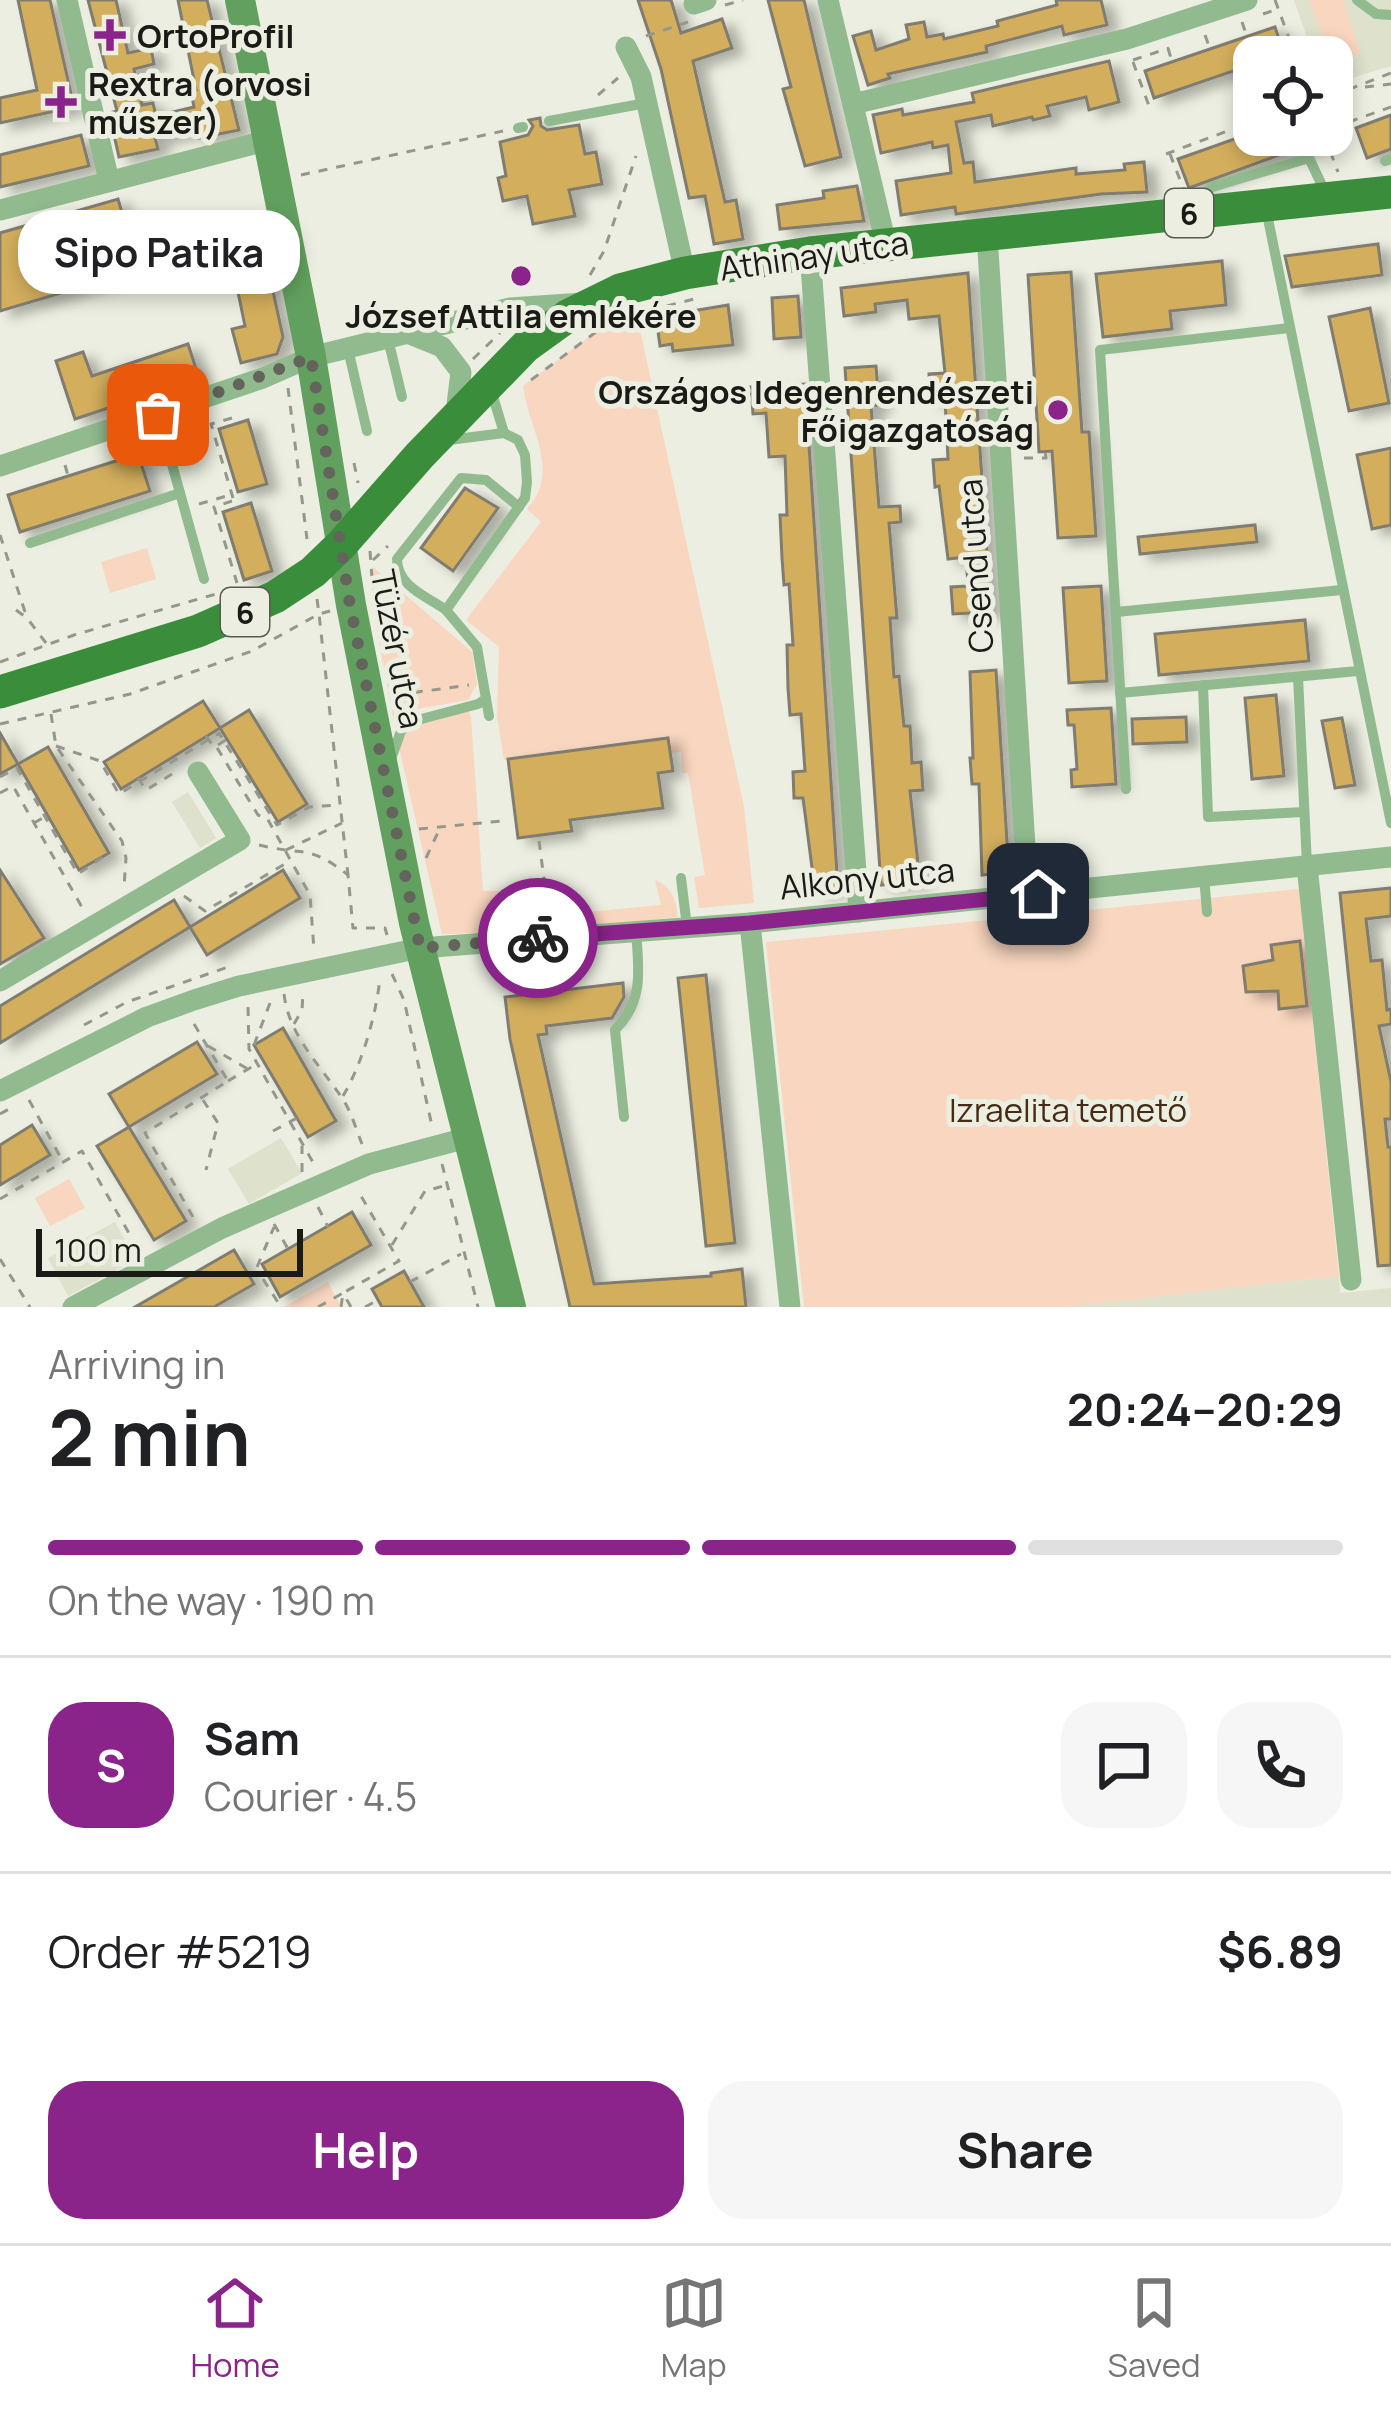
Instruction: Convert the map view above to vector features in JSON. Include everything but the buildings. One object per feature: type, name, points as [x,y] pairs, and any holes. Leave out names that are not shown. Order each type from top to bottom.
[{"type":"main road","name":"Athinay utca","points":[[341,545],[454,419],[494,397],[538,336],[588,292],[691,286],[810,253],[1194,205],[1265,206],[1389,171]]},
{"type":"main road","name":"6","points":[[0,692],[237,616],[313,572],[341,545]]},
{"type":"street","points":[[67,0],[109,181]]},
{"type":"street","name":"Tüzér utca","points":[[240,0],[420,948],[511,1307]]},
{"type":"street","points":[[829,0],[886,244]]},
{"type":"street","points":[[853,104],[1244,11]]},
{"type":"street","points":[[635,46],[691,286]]},
{"type":"street","points":[[0,210],[269,140]]},
{"type":"street","name":"Csend utca","points":[[987,234],[1028,895]]},
{"type":"street","points":[[810,253],[859,911]]},
{"type":"street","points":[[0,466],[158,415],[311,357],[588,292]]},
{"type":"street","points":[[399,337],[442,347],[460,372],[454,419]]},
{"type":"street","points":[[0,981],[240,840],[189,771]]},
{"type":"street","name":"Alkony utca","points":[[0,1091],[147,1017],[194,1000],[239,986],[390,966],[420,948],[750,923],[1391,857]]},
{"type":"street","points":[[1307,866],[1351,1280]]},
{"type":"street","points":[[750,923],[790,1307]]},
{"type":"street","points":[[73,1307],[222,1228],[369,1164],[470,1137]]},
{"type":"lane","points":[[1357,0],[1376,14],[1391,15]]},
{"type":"lane","points":[[549,122],[646,103]]},
{"type":"lane","points":[[1194,205],[1211,187],[1309,158],[1335,189]]},
{"type":"lane","points":[[1265,206],[1391,823]]},
{"type":"lane","points":[[1126,790],[1100,350],[1289,328]]},
{"type":"lane","points":[[399,337],[402,397]]},
{"type":"lane","points":[[348,349],[367,431]]},
{"type":"lane","points":[[494,397],[504,433]]},
{"type":"lane","points":[[158,415],[204,579]]},
{"type":"lane","points":[[420,455],[458,436],[504,433],[518,440],[525,455],[527,482],[519,507],[446,610]]},
{"type":"lane","points":[[489,716],[477,646],[446,610],[404,581],[397,573],[397,559],[461,478],[485,480],[519,507]]},
{"type":"lane","points":[[30,543],[180,493]]},
{"type":"lane","points":[[1116,612],[1342,590]]},
{"type":"lane","points":[[1120,693],[1358,671]]},
{"type":"lane","points":[[1298,677],[1307,866]]},
{"type":"lane","points":[[1203,686],[1208,817],[1304,812]]},
{"type":"lane","points":[[386,770],[401,731],[410,722],[485,699]]},
{"type":"lane","points":[[1204,876],[1208,912]]},
{"type":"lane","points":[[681,878],[687,927]]},
{"type":"lane","points":[[624,1117],[615,1030],[631,1014],[640,985],[636,932]]},
{"type":"path","points":[[1275,0],[1288,36]]},
{"type":"path","points":[[568,117],[628,69],[635,46],[697,8]]},
{"type":"path","points":[[1205,35],[1210,49]]},
{"type":"path","points":[[1168,48],[1172,62]]},
{"type":"path","points":[[1132,61],[1149,106]]},
{"type":"path","points":[[1353,88],[1391,73]]},
{"type":"path","points":[[1357,87],[1391,84]]},
{"type":"path","points":[[1353,121],[1391,107]]},
{"type":"path","points":[[1378,112],[1380,119]]},
{"type":"path","points":[[295,177],[520,127]]},
{"type":"path","points":[[1194,205],[1168,153],[1233,129]]},
{"type":"path","points":[[1199,141],[1202,151]]},
{"type":"path","points":[[588,292],[638,149]]},
{"type":"path","points":[[1328,156],[1335,189]]},
{"type":"path","points":[[494,397],[523,386],[598,330],[658,308],[691,286]]},
{"type":"path","points":[[1012,389],[1035,388]]},
{"type":"path","points":[[228,407],[232,422],[212,424],[236,508]]},
{"type":"path","points":[[1016,459],[1046,458],[1046,452]]},
{"type":"path","points":[[64,461],[68,476]]},
{"type":"path","points":[[184,508],[233,497]]},
{"type":"path","points":[[233,497],[214,507],[238,587],[250,583]]},
{"type":"path","points":[[0,535],[27,618]]},
{"type":"path","points":[[0,662],[218,593]]},
{"type":"path","points":[[16,610],[47,644]]},
{"type":"path","points":[[0,724],[130,694],[252,651],[319,614],[353,928],[385,928],[390,966],[380,978],[377,1008],[358,1070],[342,1098]]},
{"type":"path","points":[[390,696],[483,683]]},
{"type":"path","points":[[51,712],[56,746],[122,841],[124,898]]},
{"type":"path","points":[[206,736],[257,813],[267,818],[310,896],[314,952]]},
{"type":"path","points":[[216,746],[227,739]]},
{"type":"path","points":[[172,757],[189,771]]},
{"type":"path","points":[[92,927],[34,823],[1,776],[17,768],[78,874],[109,853]]},
{"type":"path","points":[[237,780],[248,774]]},
{"type":"path","points":[[138,778],[146,790]]},
{"type":"path","points":[[0,793],[26,781]]},
{"type":"path","points":[[257,813],[269,806]]},
{"type":"path","points":[[309,806],[340,806]]},
{"type":"path","points":[[34,823],[46,816]]},
{"type":"path","points":[[417,829],[502,821]]},
{"type":"path","points":[[284,851],[343,823]]},
{"type":"path","points":[[424,861],[441,827]]},
{"type":"path","points":[[240,840],[284,851],[318,852],[348,875]]},
{"type":"path","points":[[539,842],[551,931]]},
{"type":"path","points":[[53,858],[66,850]]},
{"type":"path","points":[[174,889],[206,910],[216,908],[290,861]]},
{"type":"path","points":[[363,980],[380,978]]},
{"type":"path","points":[[293,1026],[302,1010],[303,989]]},
{"type":"path","points":[[260,999],[284,993],[293,1026],[342,1098],[364,1150]]},
{"type":"path","points":[[254,1045],[272,995]]},
{"type":"path","points":[[248,1002],[249,1049],[316,1168]]},
{"type":"path","points":[[197,1017],[192,1018],[228,1081]]},
{"type":"path","points":[[207,1046],[248,1070]]},
{"type":"path","points":[[197,1226],[145,1133],[228,1081],[266,1065]]},
{"type":"path","points":[[195,1087],[218,1123],[206,1170]]},
{"type":"path","points":[[0,1114],[28,1099],[62,1161]]},
{"type":"path","points":[[152,1113],[159,1124]]},
{"type":"path","points":[[273,1131],[297,1118]]},
{"type":"path","points":[[302,1144],[302,1173]]},
{"type":"path","points":[[145,1152],[153,1147]]},
{"type":"path","points":[[0,1199],[82,1151],[141,1256]]},
{"type":"path","points":[[26,1169],[33,1179]]},
{"type":"path","points":[[320,1306],[399,1261],[355,1185]]},
{"type":"path","points":[[391,1247],[425,1191],[447,1185]]},
{"type":"path","points":[[173,1200],[180,1195]]},
{"type":"path","points":[[315,1202],[328,1227]]},
{"type":"path","points":[[256,1267],[274,1223],[288,1249]]},
{"type":"path","points":[[410,1282],[464,1252]]},
{"type":"path","points":[[0,1259],[30,1307]]},
{"type":"path","points":[[0,1281],[10,1275]]},
{"type":"path","points":[[263,1279],[281,1307]]},
{"type":"path","points":[[341,1307],[343,1293]]},
{"type":"path","points":[[343,1293],[351,1307]]},
{"type":"path","points":[[365,1307],[378,1300]]},
{"type":"shaded area","points":[[1294,0],[1391,0],[1391,66],[1353,78],[1353,36],[1307,36]]},
{"type":"shaded area","points":[[188,792],[216,838],[200,848],[172,802]]},
{"type":"shaded area","points":[[281,1138],[302,1173],[249,1204],[228,1169]]},
{"type":"shaded area","points":[[115,1222],[136,1260],[68,1296],[48,1258]]},
{"type":"shaded area","points":[[1339,1276],[1340,1293],[1391,1288],[1391,1307],[1065,1307]]},
{"type":"green space","points":[[1309,0],[1343,0],[1361,54],[1353,56],[1353,36],[1322,36]]},
{"type":"green space","points":[[637,316],[744,807],[754,903],[699,908],[694,877],[705,875],[688,773],[682,773],[681,752],[670,753],[668,738],[504,760],[497,716],[499,647],[466,620],[541,522],[527,509],[542,480],[542,464],[523,386],[598,330]]},
{"type":"green space","points":[[147,548],[156,579],[110,593],[101,562]]},
{"type":"green space","points":[[373,567],[472,652],[477,684],[468,700],[411,710],[394,722],[371,598]]},
{"type":"green space","points":[[461,711],[471,717],[483,891],[499,891],[506,899],[521,901],[524,918],[661,905],[655,880],[672,895],[678,917],[551,931],[442,934],[398,743],[410,722]]},
{"type":"green space","name":"Izraelita temető","points":[[1299,889],[1339,1276],[1065,1307],[804,1307],[766,942]]},
{"type":"green space","points":[[69,1179],[85,1208],[50,1226],[35,1198]]},
{"type":"green space","points":[[328,1282],[341,1307],[284,1307]]},
{"type":"way so far","points":[[158,415],[311,357],[350,605],[420,948],[538,938]]},
{"type":"place","name":"OrtoProfil","points":[[110,35]]},
{"type":"place","name":"Rextra (orvosi műszer)","points":[[61,102]]},
{"type":"place","name":"József Attila emlékére","points":[[521,276]]},
{"type":"place","name":"Országos Idegenrendészeti Főigazgatóság","points":[[1058,410]]},
{"type":"place","name":"Sipo Patika","points":[[158,415]]},
{"type":"route","points":[[538,938],[750,923],[1038,894]]}]
